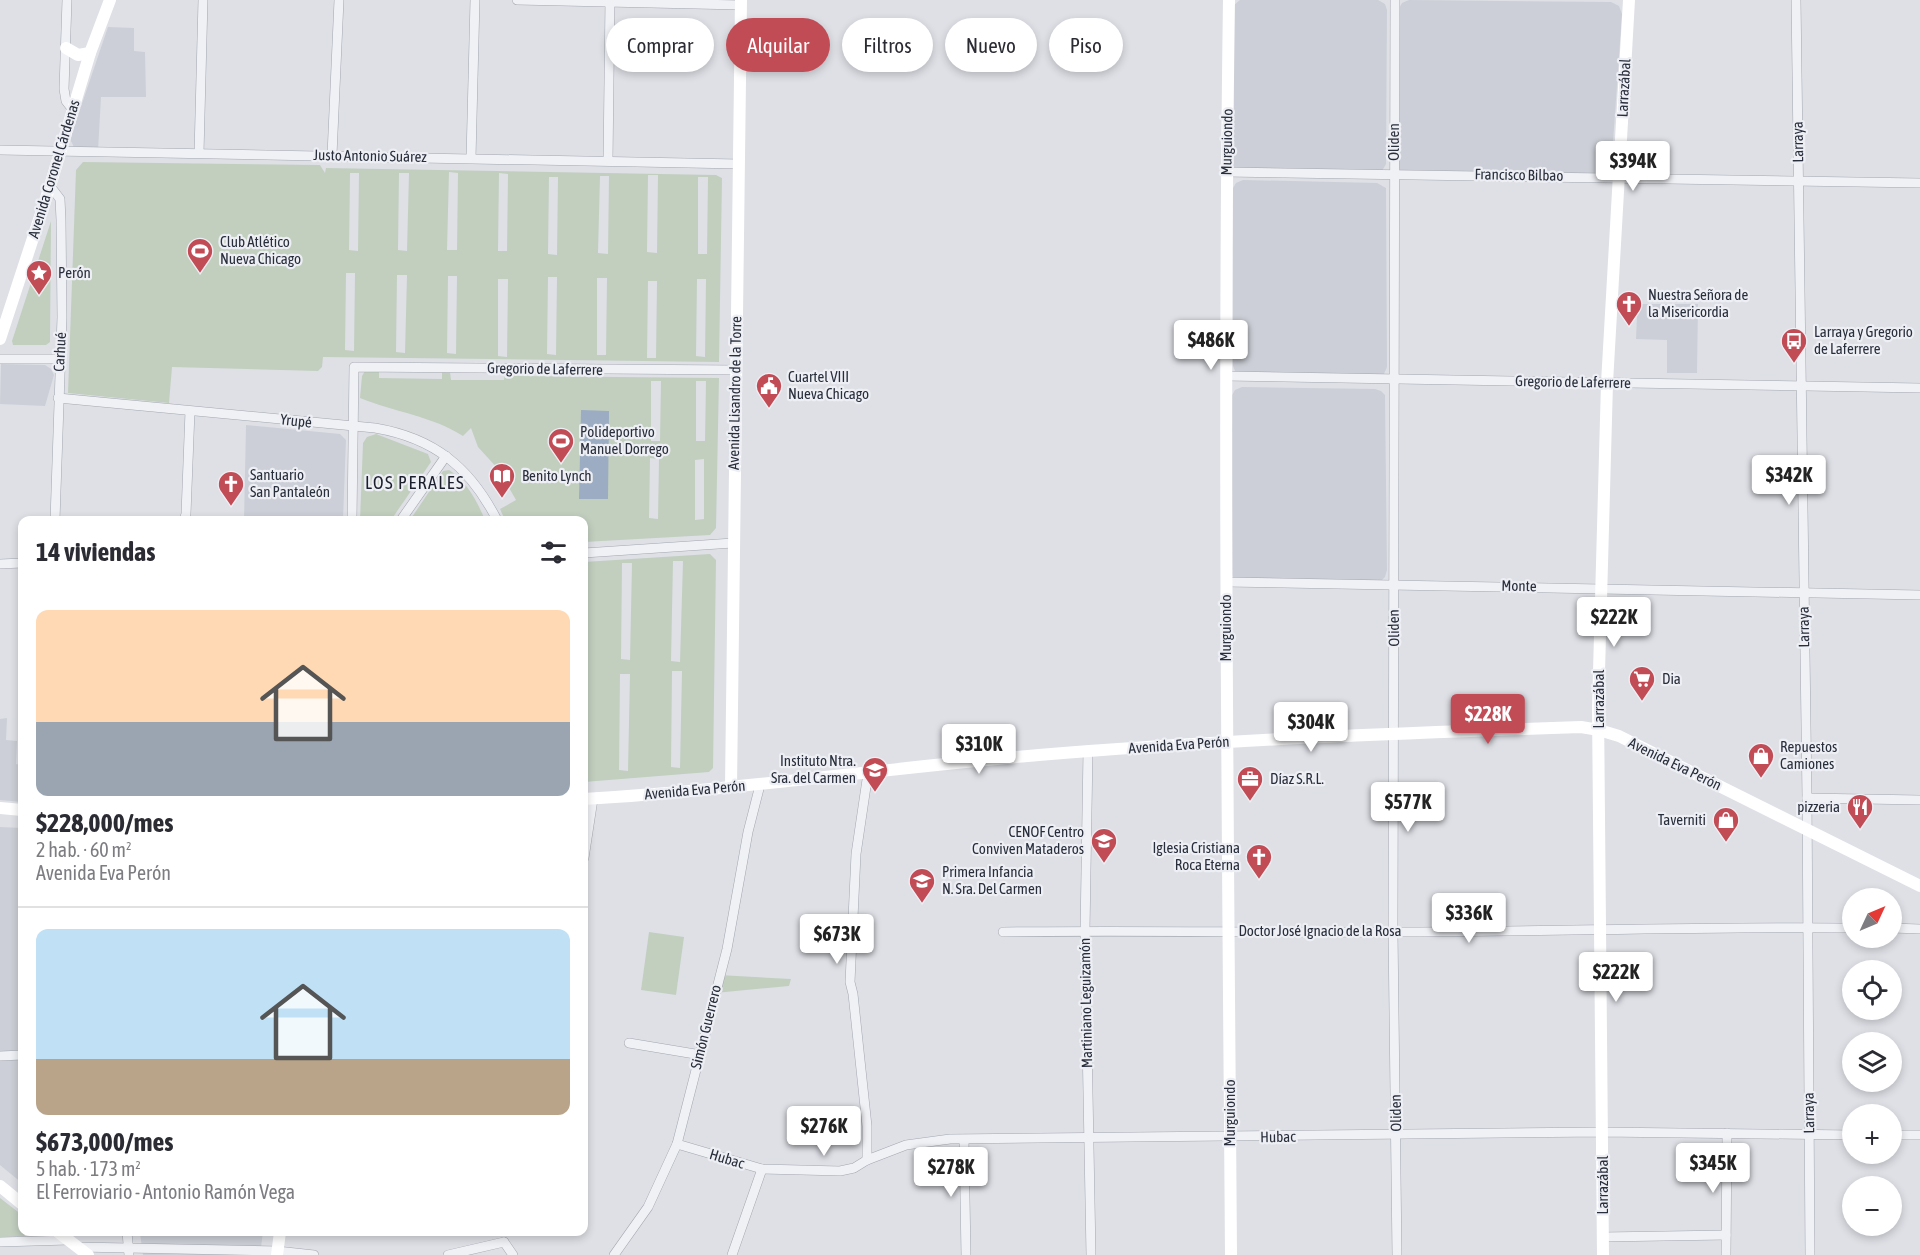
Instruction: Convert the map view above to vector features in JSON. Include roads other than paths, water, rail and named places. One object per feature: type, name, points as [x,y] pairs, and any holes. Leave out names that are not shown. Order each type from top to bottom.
[{"type":"street","points":[[67,0],[64,89],[66,101],[72,110]]},
{"type":"street","name":"Avenida Coronel Cárdenas","points":[[0,339],[61,151],[90,52],[110,0]]},
{"type":"street","points":[[199,153],[203,0]]},
{"type":"street","points":[[332,155],[339,0]]},
{"type":"street","points":[[471,158],[475,0]]},
{"type":"street","points":[[517,0],[741,3]]},
{"type":"street","name":"Murguiondo","points":[[1229,0],[1226,172],[1226,742],[1231,1255]]},
{"type":"street","name":"Oliden","points":[[1395,0],[1393,932],[1396,1255]]},
{"type":"street","name":"Larrazábal","points":[[1603,1255],[1600,588],[1607,383],[1629,0]]},
{"type":"street","name":"Larraya","points":[[1796,0],[1807,798],[1810,1255]]},
{"type":"street","points":[[608,161],[610,1]]},
{"type":"street","name":"Avenida Lisandro de la Torre","points":[[730,787],[741,3]]},
{"type":"street","points":[[66,48],[78,55],[90,52]]},
{"type":"street","name":"Justo Antonio Suárez","points":[[0,150],[739,164]]},
{"type":"street","name":"Francisco Bilbao","points":[[1226,172],[1920,183]]},
{"type":"street","name":"Carhué","points":[[50,186],[60,199],[62,317],[55,516]]},
{"type":"street","points":[[0,359],[59,359]]},
{"type":"street","name":"Gregorio de Laferrere","points":[[354,427],[354,367],[736,370]]},
{"type":"street","name":"Gregorio de Laferrere","points":[[1227,376],[1920,388]]},
{"type":"street","name":"Yrupé","points":[[58,398],[375,428],[401,434],[426,444],[446,456],[476,484],[495,516]]},
{"type":"street","points":[[185,516],[190,411]]},
{"type":"street","points":[[352,516],[354,427]]},
{"type":"street","points":[[404,516],[446,456]]},
{"type":"street","points":[[588,553],[733,543]]},
{"type":"street","points":[[0,564],[18,563]]},
{"type":"street","name":"Monte","points":[[1226,582],[1920,595]]},
{"type":"street","name":"Avenida Eva Perón","points":[[588,799],[760,785],[991,759],[1226,742],[1581,727],[1619,736],[1920,886]]},
{"type":"street","name":"Martiniano Leguizamón","points":[[1088,752],[1085,931],[1091,1255]]},
{"type":"street","points":[[867,1160],[866,1116],[853,994],[849,982],[856,854],[868,773]]},
{"type":"street","name":"Simón Guerrero","points":[[614,1255],[648,1207],[677,1144],[727,949],[748,832],[760,785]]},
{"type":"street","points":[[1807,798],[1920,800]]},
{"type":"street","points":[[0,808],[18,810]]},
{"type":"street","name":"Doctor José Ignacio de la Rosa","points":[[1003,932],[1393,932],[1601,928],[1842,928]]},
{"type":"street","points":[[1902,928],[1920,928]]},
{"type":"street","points":[[629,1043],[701,1055]]},
{"type":"street","points":[[0,1056],[18,1055]]},
{"type":"street","name":"Hubac","points":[[677,1144],[762,1169],[840,1171],[854,1168],[867,1160],[906,1145],[964,1140],[1602,1132],[1842,1134]]},
{"type":"street","points":[[1726,1255],[1728,1133]]},
{"type":"street","points":[[1902,1135],[1920,1135]]},
{"type":"street","points":[[964,1140],[966,1255]]},
{"type":"street","points":[[732,1255],[762,1169]]},
{"type":"street","points":[[0,1186],[18,1201]]},
{"type":"street","points":[[1603,1237],[1726,1235]]},
{"type":"street","points":[[62,1236],[78,1248]]},
{"type":"street","points":[[128,1236],[129,1252]]},
{"type":"street","points":[[277,1253],[279,1236]]},
{"type":"street","points":[[448,1255],[506,1237],[513,1255]]},
{"type":"street","points":[[0,1242],[129,1252],[314,1255]]},
{"type":"water","points":[[581,410],[609,411],[608,499],[579,499]]},
{"type":"place","name":"Club Atlético Nueva Chicago","points":[[200,274]]},
{"type":"place","name":"Perón","points":[[39,296]]},
{"type":"place","name":"Nuestra Señora de la Misericordia","points":[[1629,327]]},
{"type":"place","name":"Larraya y Gregorio de Laferrere","points":[[1794,364]]},
{"type":"place","name":"Cuartel VIII Nueva Chicago","points":[[769,409]]},
{"type":"place","name":"Polideportivo Manuel Dorrego","points":[[561,464]]},
{"type":"place","name":"Benito Lynch","points":[[502,499]]},
{"type":"place","name":"Santuario San Pantaleón","points":[[231,507]]},
{"type":"place","name":"Dia","points":[[1642,702]]},
{"type":"place","name":"Repuestos Camiones","points":[[1761,779]]},
{"type":"place","name":"Instituto Ntra. Sra. del Carmen","points":[[875,793]]},
{"type":"place","name":"Díaz S.R.L.","points":[[1250,802]]},
{"type":"place","name":"pizzeria","points":[[1860,830]]},
{"type":"place","name":"Taverniti","points":[[1726,843]]},
{"type":"place","name":"CENOF Centro Conviven Mataderos","points":[[1104,864]]},
{"type":"place","name":"Iglesia Cristiana Roca Eterna","points":[[1259,880]]},
{"type":"place","name":"Primera Infancia N. Sra. Del Carmen","points":[[922,904]]},
{"type":"district","name":"LOS PERALES","points":[[415,483]]}]
